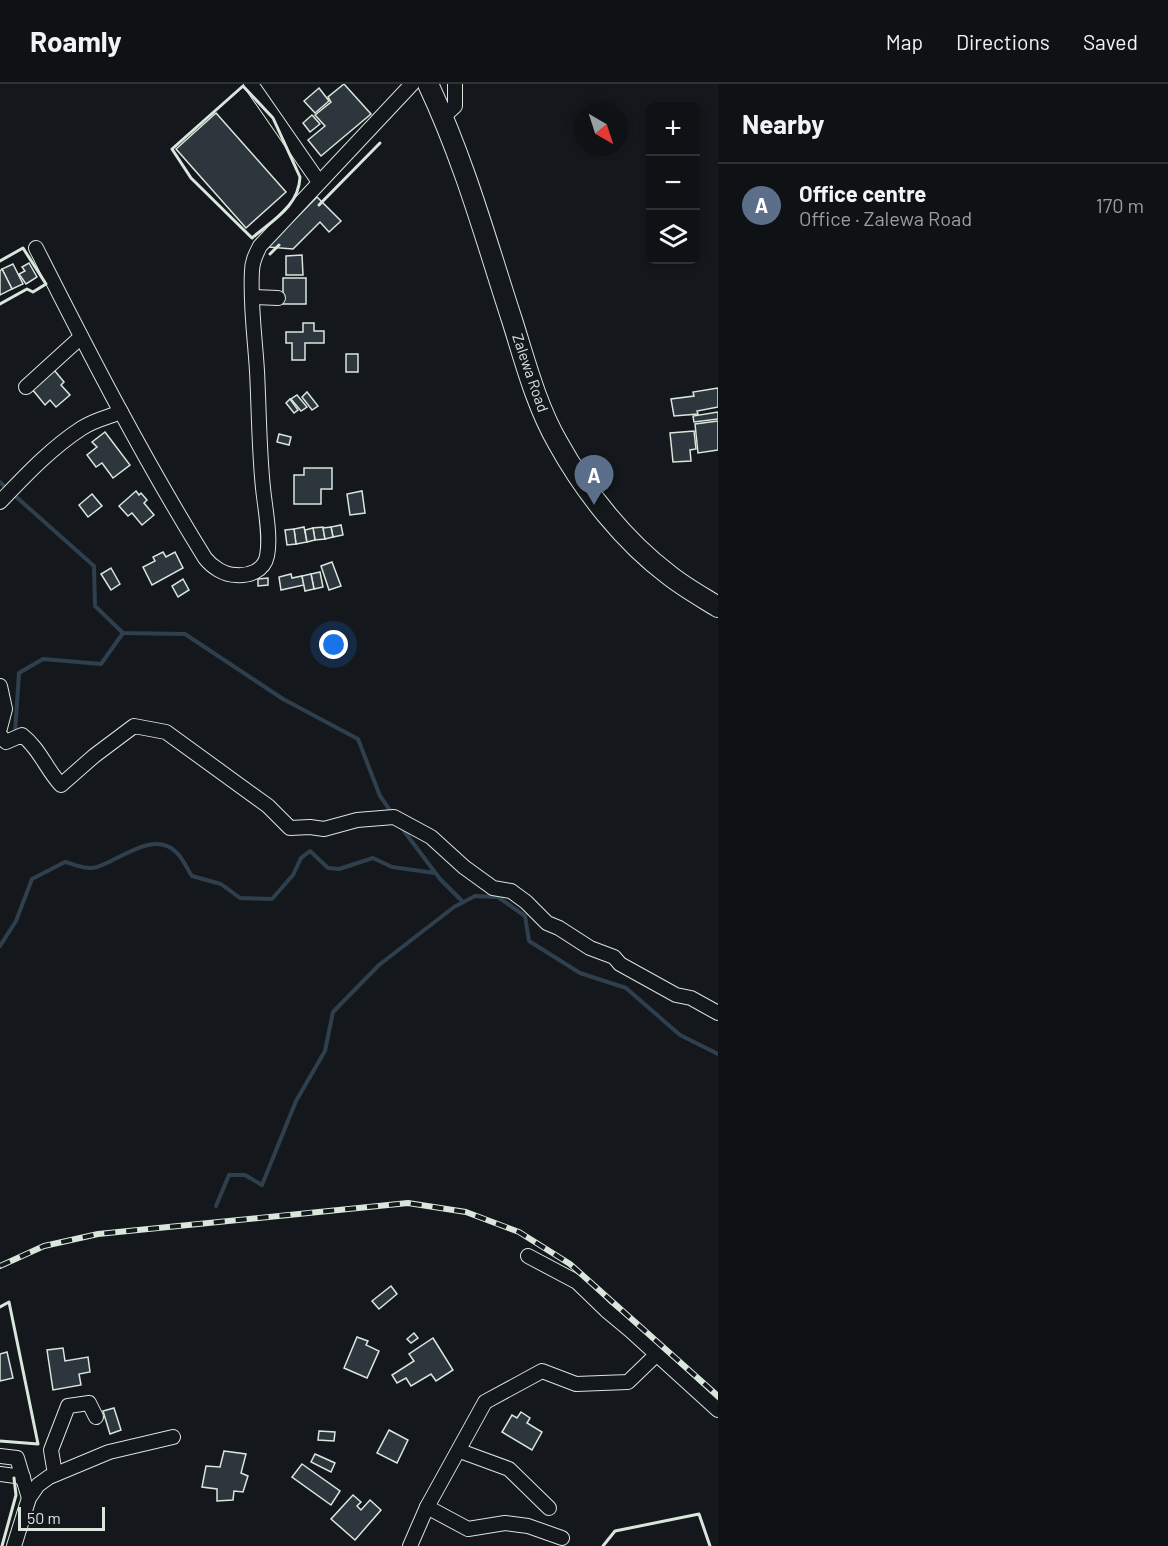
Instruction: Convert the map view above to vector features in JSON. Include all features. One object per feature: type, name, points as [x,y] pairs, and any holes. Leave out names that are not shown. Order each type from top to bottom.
[{"type":"highway","name":"Zalewa Road","points":[[428,84],[469,186],[530,378],[557,442],[579,478],[636,546],[668,575],[718,607]]},
{"type":"street","points":[[251,84],[319,182]]},
{"type":"street","points":[[36,248],[121,412],[176,510],[208,561],[221,572],[234,575],[253,574],[262,566],[267,557],[253,297],[254,257],[260,246],[412,84]]},
{"type":"street","points":[[443,117],[455,106],[455,84]]},
{"type":"street","points":[[253,297],[278,297]]},
{"type":"street","points":[[26,387],[81,336]]},
{"type":"street","points":[[0,502],[34,467],[81,429],[121,412]]},
{"type":"street","points":[[0,686],[5,709],[0,728]]},
{"type":"street","points":[[0,735],[6,742],[22,735],[33,743],[60,785],[134,726],[166,732],[268,806],[290,828],[324,829],[357,820],[394,817],[431,837],[464,867],[493,888],[518,895],[546,923],[559,927],[590,948],[614,957],[620,964],[676,995],[691,998],[718,1013]]},
{"type":"street","points":[[528,1256],[577,1282],[718,1410]]},
{"type":"street","points":[[410,1546],[427,1507],[460,1451],[485,1402],[542,1371],[576,1384],[627,1382],[656,1355]]},
{"type":"street","points":[[54,1474],[51,1450],[68,1406],[89,1403],[96,1417]]},
{"type":"street","points":[[14,1546],[29,1498],[38,1485],[54,1474],[109,1452],[173,1437]]},
{"type":"street","points":[[460,1451],[509,1469],[549,1508]]},
{"type":"street","points":[[0,1456],[17,1458],[29,1498]]},
{"type":"street","points":[[0,1474],[23,1477]]},
{"type":"street","points":[[427,1507],[468,1529],[505,1523],[528,1526],[562,1538]]},
{"type":"building","points":[[344,84],[371,114],[321,156],[308,140],[325,126],[315,115],[331,102],[328,97]]},
{"type":"building","points":[[319,88],[329,101],[315,113],[304,101]]},
{"type":"building","points":[[216,113],[286,192],[246,228],[176,149]]},
{"type":"building","points":[[312,115],[320,124],[310,132],[303,123]]},
{"type":"building","points":[[317,197],[341,221],[329,232],[320,222],[293,249],[267,247]]},
{"type":"building","points":[[302,255],[303,275],[286,275],[286,256]]},
{"type":"building","points":[[29,263],[37,277],[26,284],[19,274],[25,271],[22,267]]},
{"type":"building","points":[[13,264],[23,284],[12,289],[2,269]]},
{"type":"building","points":[[2,269],[12,289],[0,295],[0,271]]},
{"type":"building","points":[[283,278],[306,278],[306,304],[283,304]]},
{"type":"building","points":[[303,323],[314,323],[314,331],[324,331],[324,343],[305,343],[305,360],[292,360],[292,343],[286,343],[286,332],[303,332]]},
{"type":"building","points":[[346,354],[358,354],[358,372],[346,372]]},
{"type":"building","points":[[54,370],[64,382],[61,385],[70,395],[56,407],[50,400],[45,405],[32,389]]},
{"type":"building","points":[[718,388],[718,407],[697,411],[698,414],[674,416],[671,399],[694,396],[693,392]]},
{"type":"building","points":[[307,392],[318,406],[312,410],[302,397]]},
{"type":"building","points":[[297,395],[307,407],[301,411],[291,399]]},
{"type":"building","points":[[290,399],[298,410],[294,413],[286,403]]},
{"type":"building","points":[[718,412],[718,419],[694,422],[693,416]]},
{"type":"building","points":[[718,421],[718,450],[698,453],[695,424]]},
{"type":"building","points":[[694,431],[696,449],[690,450],[691,461],[673,462],[670,433]]},
{"type":"building","points":[[105,432],[130,465],[113,478],[102,463],[96,467],[87,455],[97,447],[92,442]]},
{"type":"building","points":[[279,434],[291,437],[289,445],[277,442]]},
{"type":"building","points":[[304,468],[332,468],[332,489],[321,489],[321,504],[294,504],[294,475],[304,475]]},
{"type":"building","points":[[136,491],[147,500],[144,503],[154,515],[142,525],[132,513],[128,516],[119,506]]},
{"type":"building","points":[[362,491],[365,513],[350,515],[347,494]]},
{"type":"building","points":[[92,494],[102,506],[88,517],[79,505]]},
{"type":"building","points":[[341,525],[343,535],[333,537],[331,527]]},
{"type":"building","points":[[304,527],[307,542],[296,544],[294,529]]},
{"type":"building","points":[[323,527],[325,539],[315,540],[313,528]]},
{"type":"building","points":[[331,527],[333,537],[325,539],[323,528]]},
{"type":"building","points":[[313,528],[315,540],[307,542],[305,530]]},
{"type":"building","points":[[294,529],[296,544],[287,545],[285,530]]},
{"type":"building","points":[[163,552],[166,557],[175,552],[183,568],[152,585],[143,567],[155,561],[153,557]]},
{"type":"building","points":[[332,562],[341,586],[329,590],[321,566]]},
{"type":"building","points":[[111,568],[120,584],[111,590],[101,574]]},
{"type":"building","points":[[320,572],[323,587],[314,589],[311,574]]},
{"type":"building","points":[[291,574],[292,578],[302,576],[304,585],[281,590],[279,577]]},
{"type":"building","points":[[311,574],[314,589],[305,591],[302,576]]},
{"type":"building","points":[[268,578],[268,585],[258,586],[258,579]]},
{"type":"building","points":[[183,579],[189,590],[178,597],[172,586]]},
{"type":"building","points":[[391,1286],[397,1294],[379,1309],[372,1301]]},
{"type":"building","points":[[414,1333],[418,1338],[411,1343],[407,1339]]},
{"type":"building","points":[[357,1337],[368,1341],[366,1345],[379,1351],[367,1378],[344,1368]]},
{"type":"building","points":[[433,1338],[453,1370],[436,1381],[431,1374],[411,1386],[406,1378],[397,1383],[392,1375],[414,1361],[409,1354]]},
{"type":"building","points":[[63,1348],[65,1361],[88,1357],[90,1372],[79,1374],[81,1385],[53,1390],[47,1350]]},
{"type":"building","points":[[7,1352],[13,1378],[0,1381],[0,1354]]},
{"type":"building","points":[[114,1408],[121,1430],[110,1434],[103,1411]]},
{"type":"building","points":[[521,1412],[530,1418],[527,1423],[542,1432],[532,1450],[502,1432],[512,1415],[517,1418]]},
{"type":"building","points":[[389,1430],[408,1440],[397,1463],[377,1453]]},
{"type":"building","points":[[319,1431],[335,1432],[334,1441],[318,1440]]},
{"type":"building","points":[[224,1451],[246,1454],[241,1473],[248,1476],[243,1492],[234,1491],[233,1500],[217,1501],[217,1489],[202,1487],[206,1466],[220,1467]]},
{"type":"building","points":[[315,1454],[335,1463],[331,1472],[311,1462]]},
{"type":"building","points":[[302,1464],[340,1491],[331,1505],[292,1477]]},
{"type":"building","points":[[353,1495],[361,1502],[357,1506],[361,1510],[370,1500],[381,1510],[355,1540],[331,1519]]},
{"type":"waterway","points":[[0,482],[8,490]]},
{"type":"waterway","points":[[13,494],[94,566],[95,606],[123,633],[185,634],[283,699],[358,739],[380,796],[392,813]]},
{"type":"waterway","points":[[15,733],[19,673],[43,659],[101,664],[123,633]]},
{"type":"waterway","points":[[401,827],[440,879],[463,902]]},
{"type":"waterway","points":[[0,946],[16,921],[32,879],[65,862],[93,868],[147,845],[167,846],[178,854],[192,876],[221,884],[240,898],[272,899],[293,875],[301,858],[310,851],[328,868],[339,869],[373,858],[392,867],[435,873]]},
{"type":"waterway","points":[[216,1206],[229,1175],[245,1175],[262,1185],[296,1101],[325,1051],[333,1012],[379,965],[454,907],[475,896],[498,897],[525,916],[529,941],[580,973],[626,988],[680,1035],[718,1054]]},
{"type":"railway","points":[[0,1266],[44,1246],[98,1234],[408,1203],[466,1212],[519,1232],[570,1264],[718,1396]]},
{"type":"wall","points":[[243,86],[273,118],[300,177],[295,196],[284,212],[252,238],[191,178],[172,149],[243,86]]},
{"type":"wall","points":[[319,205],[380,143]]},
{"type":"wall","points":[[270,254],[279,245]]},
{"type":"wall","points":[[0,261],[23,248],[46,284],[33,292],[27,289],[0,304]]},
{"type":"wall","points":[[0,1307],[9,1302],[38,1444],[0,1441]]},
{"type":"wall","points":[[2,1546],[16,1495],[14,1478]]},
{"type":"wall","points":[[603,1546],[615,1531],[699,1514],[710,1546]]},
{"type":"place","name":"Office centre","points":[[594,505]]}]
